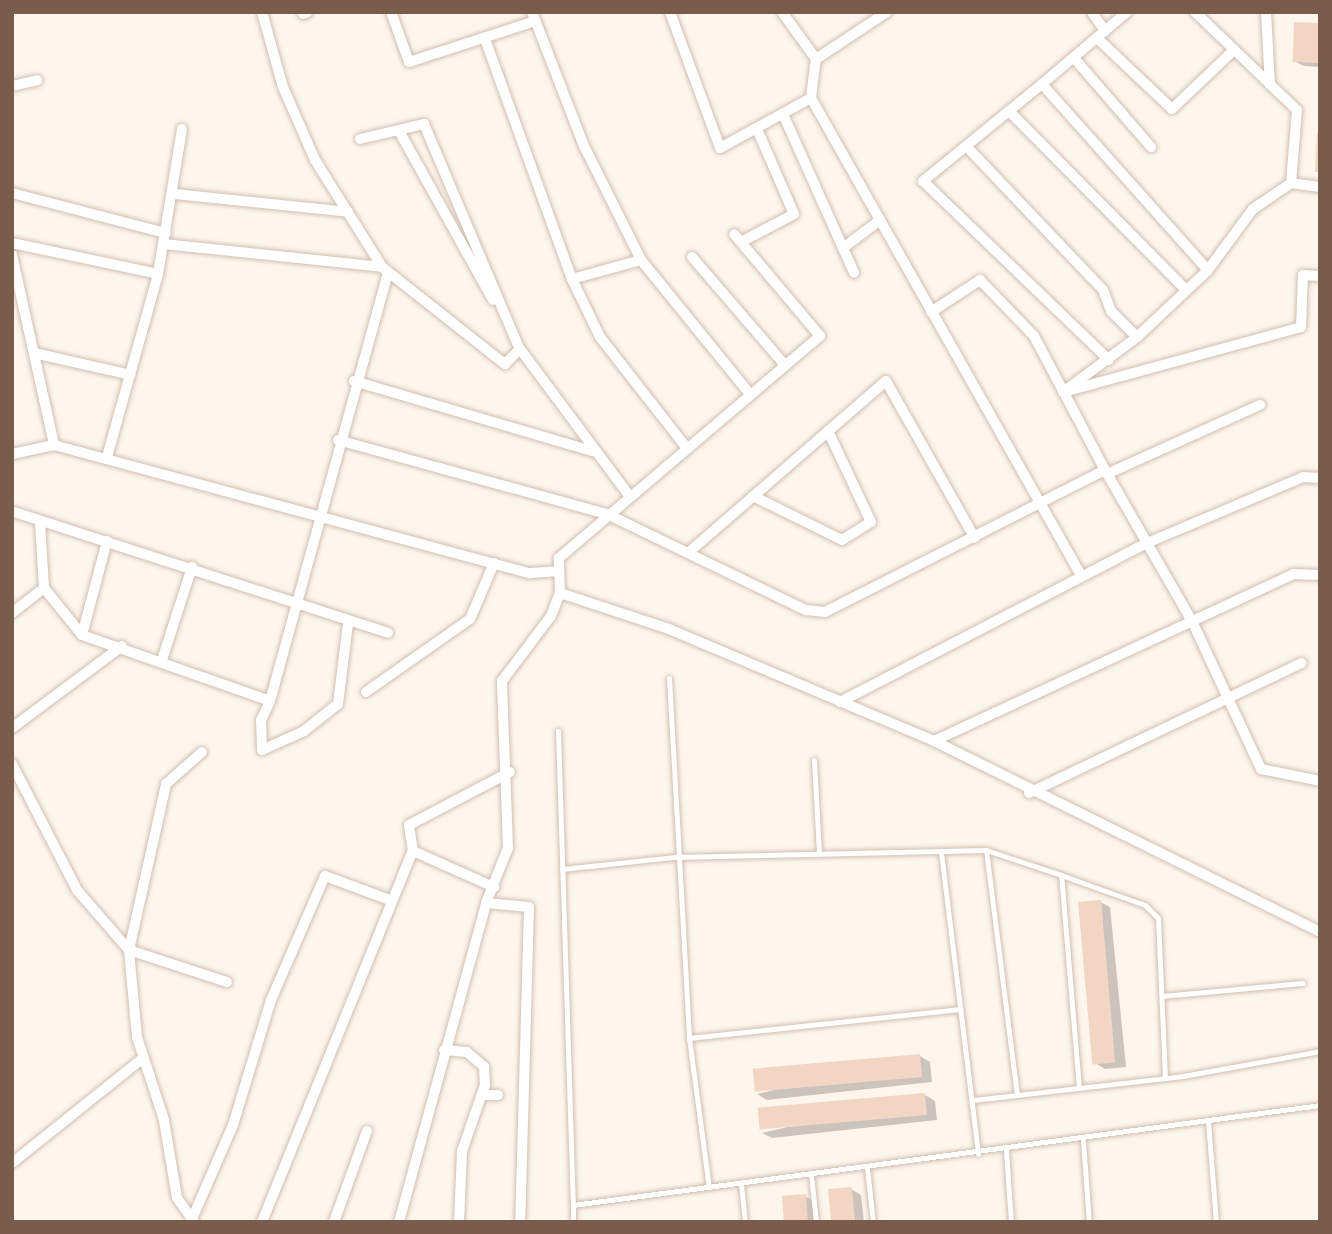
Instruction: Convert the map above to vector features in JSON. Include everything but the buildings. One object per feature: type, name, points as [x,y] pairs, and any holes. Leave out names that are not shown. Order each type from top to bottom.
[{"type":"street","points":[[262,12],[283,87],[315,160],[385,269],[505,364],[519,347]]},
{"type":"street","points":[[391,12],[409,62],[485,39],[533,17],[584,146],[640,260],[750,394]]},
{"type":"street","points":[[670,12],[720,148],[811,98]]},
{"type":"street","points":[[782,12],[816,59],[811,98],[1082,577]]},
{"type":"street","points":[[816,59],[887,12]]},
{"type":"street","points":[[1092,12],[1101,34],[1172,109],[1234,50]]},
{"type":"street","points":[[1109,360],[923,181],[1127,12]]},
{"type":"street","points":[[1195,12],[1297,110],[1291,183]]},
{"type":"street","points":[[1266,12],[1270,85]]},
{"type":"street","points":[[485,39],[572,279],[600,337],[686,447]]},
{"type":"street","points":[[1074,58],[1152,147]]},
{"type":"street","points":[[12,86],[37,80]]},
{"type":"street","points":[[1042,84],[1208,270]]},
{"type":"street","points":[[1009,111],[1186,290]]},
{"type":"street","points":[[783,114],[854,273]]},
{"type":"street","points":[[360,139],[424,124],[519,347]]},
{"type":"street","points":[[107,457],[158,274],[175,194],[181,129]]},
{"type":"street","points":[[399,1222],[486,903],[508,848],[510,772],[502,681],[560,593],[556,571],[559,558],[629,495],[820,336],[737,238],[794,214],[757,129]]},
{"type":"street","points":[[399,131],[519,347],[593,451],[629,495]]},
{"type":"street","points":[[966,146],[1103,290],[1111,311],[1137,337]]},
{"type":"street","points":[[1063,392],[1137,337],[1208,270],[1254,209],[1291,183],[1320,187]]},
{"type":"street","points":[[12,193],[165,239],[385,269]]},
{"type":"street","points":[[175,194],[348,212]]},
{"type":"street","points":[[842,247],[880,220]]},
{"type":"street","points":[[12,243],[158,274]]},
{"type":"street","points":[[12,256],[54,445]]},
{"type":"street","points":[[692,257],[785,365]]},
{"type":"street","points":[[572,279],[640,260]]},
{"type":"street","points":[[348,624],[338,704],[304,731],[262,750],[261,719],[270,701],[299,600],[338,440],[385,269]]},
{"type":"street","points":[[1063,392],[1301,327],[1303,275],[1320,276]]},
{"type":"street","points":[[931,312],[980,280],[1034,336],[1106,472],[1192,621],[1261,769],[1320,781]]},
{"type":"street","points":[[34,353],[131,375]]},
{"type":"street","points":[[354,381],[593,451]]},
{"type":"street","points":[[688,553],[886,381],[975,538]]},
{"type":"street","points":[[338,440],[607,514],[806,610],[825,612],[1040,503],[1259,405]]},
{"type":"street","points":[[753,496],[842,540],[871,522],[828,431]]},
{"type":"street","points":[[12,454],[54,445],[107,457],[494,564],[530,573],[556,571]]},
{"type":"street","points":[[840,702],[1147,543],[1303,477],[1320,478]]},
{"type":"street","points":[[13,512],[299,600],[348,624],[388,633]]},
{"type":"street","points":[[40,522],[44,588],[82,635],[162,660],[270,701]]},
{"type":"street","points":[[82,635],[107,541]]},
{"type":"street","points":[[366,692],[470,619],[494,564]]},
{"type":"street","points":[[162,660],[192,567]]},
{"type":"street","points":[[934,741],[1293,574],[1320,575]]},
{"type":"street","points":[[12,613],[44,588]]},
{"type":"street","points":[[560,593],[645,620],[934,741],[1029,793],[1320,932]]},
{"type":"street","points":[[12,728],[122,646]]},
{"type":"street","points":[[1029,793],[1302,663]]},
{"type":"street","points":[[193,1220],[177,1198],[164,1120],[142,1059],[129,950],[166,784],[202,752]]},
{"type":"street","points":[[12,764],[77,890],[129,950],[227,982]]},
{"type":"street","points":[[262,1222],[390,900],[413,851],[409,825],[510,772]]},
{"type":"street","points":[[413,851],[494,887]]},
{"type":"street","points":[[193,1220],[233,1125],[271,1000],[325,876],[390,900]]},
{"type":"street","points":[[486,903],[529,907],[520,1222]]},
{"type":"street","points":[[444,1050],[467,1052],[484,1067],[481,1095],[462,1151],[459,1222]]},
{"type":"street","points":[[12,1163],[142,1059]]},
{"type":"street","points":[[481,1095],[498,1095]]},
{"type":"street","points":[[334,1222],[367,1131]]},
{"type":"lane","points":[[669,678],[675,857],[689,1038],[709,1187]]},
{"type":"lane","points":[[558,731],[573,1222]]},
{"type":"lane","points":[[814,760],[819,853]]},
{"type":"lane","points":[[562,869],[675,857],[986,850],[1061,875],[1155,912],[1165,1078]]},
{"type":"lane","points":[[986,850],[1017,1095]]},
{"type":"lane","points":[[941,852],[978,1154]]},
{"type":"lane","points":[[1061,875],[1079,1088]]},
{"type":"lane","points":[[1162,996],[1303,984]]},
{"type":"lane","points":[[689,1038],[960,1009]]},
{"type":"lane","points":[[973,1100],[1165,1078],[1320,1051]]},
{"type":"lane","points":[[573,1205],[1083,1141],[1320,1105]]},
{"type":"lane","points":[[1208,1121],[1216,1222]]},
{"type":"lane","points":[[1083,1141],[1089,1222]]},
{"type":"lane","points":[[1006,1151],[1011,1222]]},
{"type":"lane","points":[[867,1168],[873,1222]]},
{"type":"lane","points":[[811,1175],[816,1222]]},
{"type":"lane","points":[[741,1184],[745,1222]]}]
